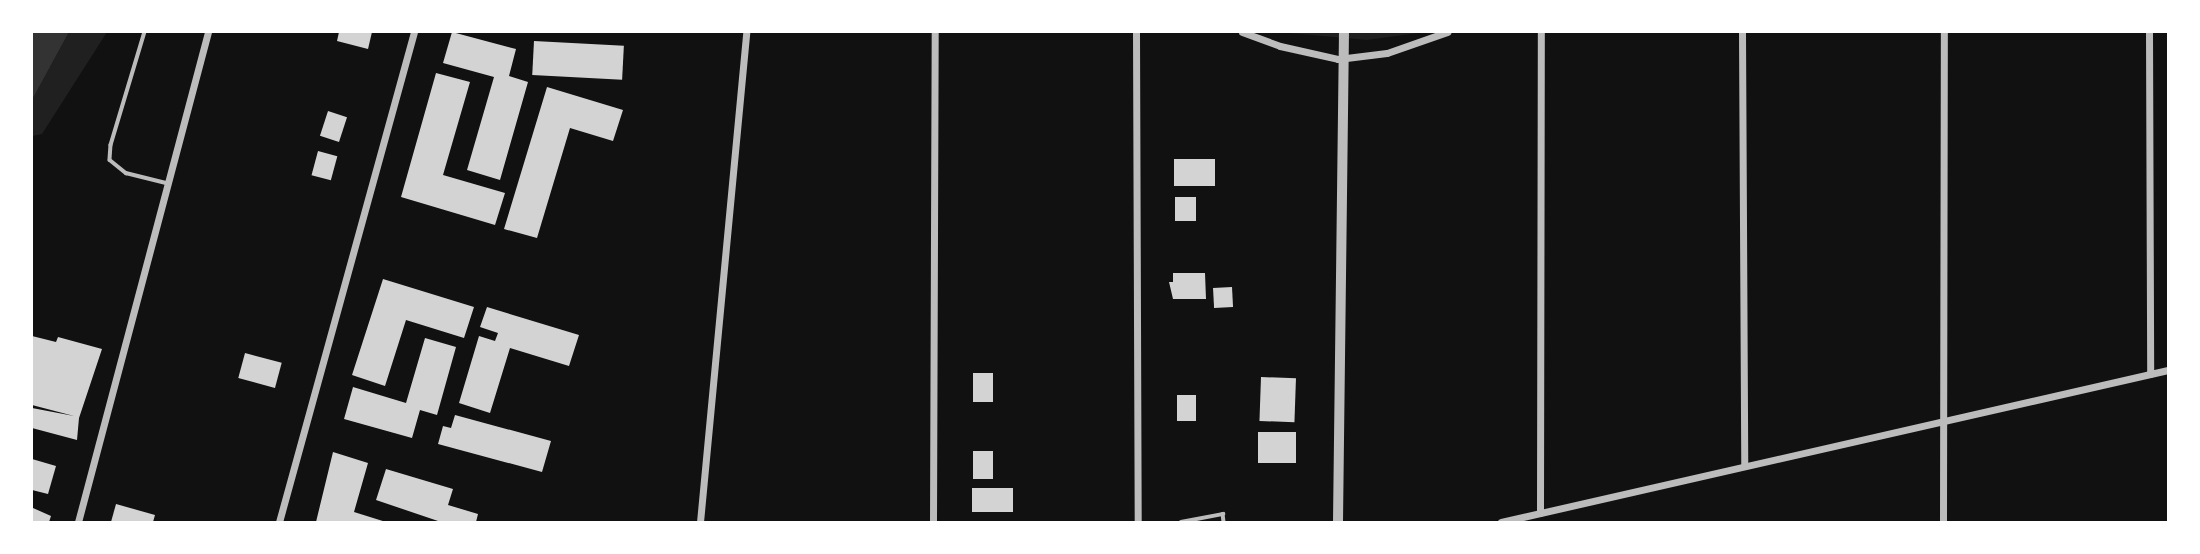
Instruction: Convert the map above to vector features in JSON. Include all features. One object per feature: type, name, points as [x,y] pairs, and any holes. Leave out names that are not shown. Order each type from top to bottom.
[{"type":"street","points":[[78,523],[208,32]]},
{"type":"street","points":[[279,523],[414,32]]},
{"type":"street","points":[[700,523],[746,32]]},
{"type":"street","points":[[933,523],[935,32]]},
{"type":"street","points":[[1136,32],[1138,523]]},
{"type":"street","points":[[1242,32],[1302,52],[1344,58],[1387,53],[1447,32]]},
{"type":"street","points":[[1338,523],[1344,32]]},
{"type":"street","points":[[1540,513],[1541,32]]},
{"type":"street","points":[[1742,32],[1744,466]]},
{"type":"street","points":[[1943,522],[1944,32]]},
{"type":"street","points":[[2149,32],[2150,374]]},
{"type":"street","points":[[1501,523],[2168,370]]},
{"type":"lane","points":[[145,32],[111,145],[110,160],[126,173],[168,184]]},
{"type":"lane","points":[[1181,523],[1223,514],[1224,523]]},
{"type":"shaded area","points":[[32,32],[69,32],[32,100]]},
{"type":"shaded area","points":[[69,32],[107,32],[42,134],[32,136],[32,100]]},
{"type":"shaded area","points":[[1279,32],[1425,32],[1367,40]]},
{"type":"building","points":[[339,32],[372,32],[368,49],[337,41]]},
{"type":"building","points":[[452,32],[516,49],[509,76],[528,82],[500,180],[467,170],[494,77],[443,63]]},
{"type":"building","points":[[534,41],[624,46],[622,80],[532,75]]},
{"type":"building","points":[[436,73],[470,82],[443,175],[505,193],[495,225],[401,197]]},
{"type":"building","points":[[547,87],[623,110],[613,141],[570,128],[537,238],[504,229]]},
{"type":"building","points":[[328,111],[347,117],[339,142],[320,136]]},
{"type":"building","points":[[318,151],[337,156],[331,180],[312,175]]},
{"type":"building","points":[[1174,159],[1215,159],[1215,186],[1174,186]]},
{"type":"building","points":[[1175,197],[1196,197],[1196,221],[1175,221]]},
{"type":"building","points":[[1173,273],[1205,273],[1206,299],[1173,299],[1169,282],[1173,282]]},
{"type":"building","points":[[383,279],[474,307],[464,338],[406,320],[385,386],[352,375]]},
{"type":"building","points":[[1232,287],[1233,307],[1214,308],[1213,288]]},
{"type":"building","points":[[487,307],[579,335],[569,366],[510,348],[490,413],[459,403],[479,336],[495,341],[498,333],[480,327]]},
{"type":"building","points":[[32,336],[56,342],[58,337],[102,349],[79,418],[77,440],[32,428],[32,408],[74,416],[32,405]]},
{"type":"building","points":[[425,338],[456,347],[437,415],[420,410],[412,438],[344,419],[353,387],[406,403]]},
{"type":"building","points":[[245,353],[282,363],[275,388],[238,378]]},
{"type":"building","points":[[973,373],[993,373],[993,402],[973,402]]},
{"type":"building","points":[[1261,377],[1296,378],[1294,422],[1259,421]]},
{"type":"building","points":[[1177,395],[1196,395],[1196,421],[1177,421]]},
{"type":"building","points":[[455,415],[551,441],[542,472],[438,444],[443,426],[451,428]]},
{"type":"building","points":[[1258,432],[1296,432],[1296,463],[1258,463]]},
{"type":"building","points":[[973,451],[993,451],[993,479],[973,479]]},
{"type":"building","points":[[333,452],[368,463],[354,512],[386,522],[316,522]]},
{"type":"building","points":[[32,459],[56,466],[48,494],[32,490]]},
{"type":"building","points":[[386,469],[453,489],[448,505],[478,514],[476,522],[441,522],[376,500]]},
{"type":"building","points":[[972,488],[1013,488],[1013,512],[972,512]]},
{"type":"building","points":[[32,501],[33,508],[51,516],[49,522],[32,522]]},
{"type":"building","points":[[116,504],[155,515],[153,522],[111,522]]}]
